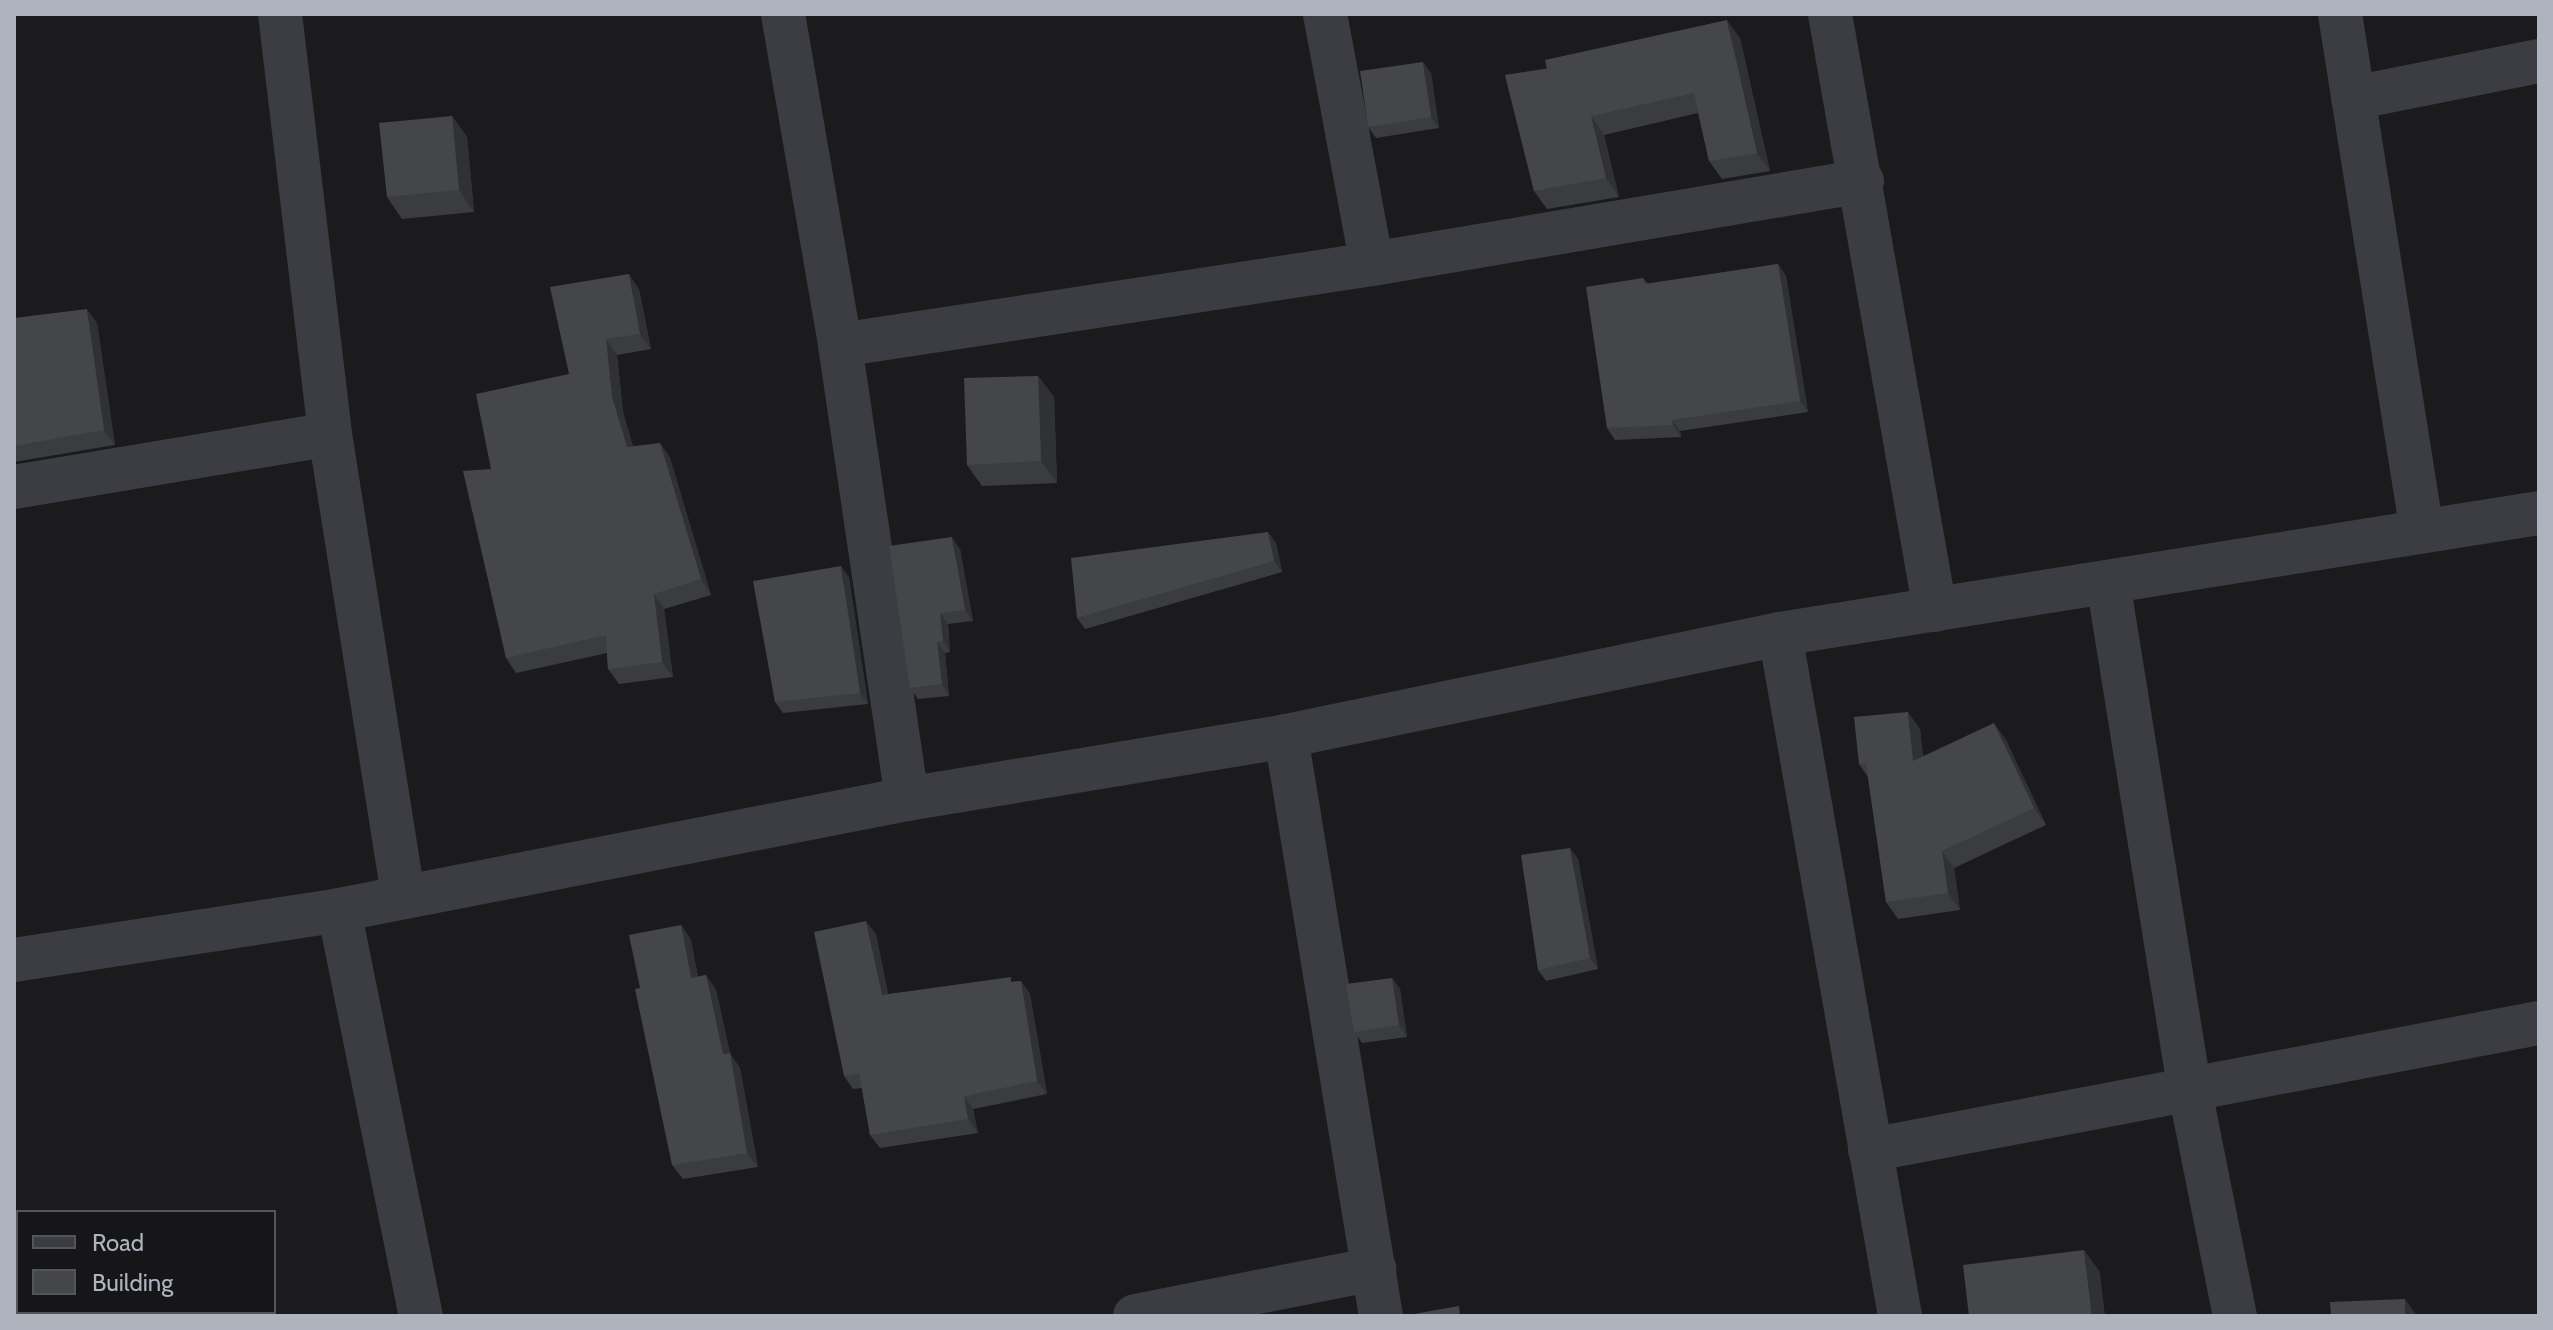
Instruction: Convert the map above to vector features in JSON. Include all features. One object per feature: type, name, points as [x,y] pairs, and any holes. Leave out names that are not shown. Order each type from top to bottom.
[{"type":"street","points":[[280,14],[330,434],[403,896]]},
{"type":"street","points":[[783,14],[840,345],[907,799]]},
{"type":"street","points":[[1325,14],[1372,264]]},
{"type":"street","points":[[1830,14],[1862,181],[1935,610]]},
{"type":"street","points":[[2340,14],[2422,532]]},
{"type":"street","points":[[2353,98],[2539,61]]},
{"type":"street","points":[[840,345],[1372,264],[1862,181]]},
{"type":"street","points":[[14,487],[330,434]]},
{"type":"street","points":[[14,960],[339,910],[907,799],[1286,736],[1780,634],[2539,513]]},
{"type":"street","points":[[2108,582],[2189,1086],[2235,1316]]},
{"type":"street","points":[[1780,634],[1900,1316]]},
{"type":"street","points":[[1286,736],[1381,1316]]},
{"type":"street","points":[[339,910],[421,1316]]},
{"type":"street","points":[[1870,1150],[2189,1086],[2539,1023]]},
{"type":"street","points":[[1135,1316],[1374,1269]]},
{"type":"building","points":[[1727,20],[1757,153],[1709,161],[1694,93],[1591,116],[1606,178],[1534,191],[1505,75],[1547,69],[1545,60]]},
{"type":"building","points":[[1423,62],[1431,117],[1368,127],[1360,71]]},
{"type":"building","points":[[452,116],[459,190],[387,197],[379,123]]},
{"type":"building","points":[[1778,264],[1800,401],[1672,420],[1673,425],[1607,428],[1586,287],[1643,278],[1644,284]]},
{"type":"building","points":[[629,274],[640,334],[606,339],[612,397],[627,447],[660,443],[701,579],[654,594],[662,662],[608,669],[606,635],[506,658],[463,471],[491,469],[476,394],[569,374],[550,287]]},
{"type":"building","points":[[87,309],[104,430],[14,446],[14,318]]},
{"type":"building","points":[[1038,376],[1041,461],[967,465],[964,378]]},
{"type":"building","points":[[1268,532],[1274,561],[1077,618],[1071,558]]},
{"type":"building","points":[[952,537],[965,610],[940,613],[943,641],[937,642],[942,684],[910,688],[889,546]]},
{"type":"building","points":[[841,566],[860,693],[775,702],[753,581]]},
{"type":"building","points":[[1908,712],[1913,761],[1994,723],[2034,808],[1942,851],[1948,893],[1886,902],[1866,764],[1859,764],[1854,717]]},
{"type":"building","points":[[1570,848],[1590,958],[1538,970],[1521,855]]},
{"type":"building","points":[[866,921],[882,995],[1011,977],[1011,982],[1021,981],[1037,1081],[964,1096],[968,1119],[870,1135],[859,1073],[844,1076],[814,932]]},
{"type":"building","points":[[681,925],[691,978],[706,975],[723,1054],[730,1053],[747,1153],[672,1165],[635,989],[640,988],[629,935]]},
{"type":"building","points":[[1392,978],[1399,1025],[1354,1032],[1346,984]]},
{"type":"building","points":[[2084,1250],[2092,1316],[1969,1316],[1963,1265]]},
{"type":"building","points":[[2405,1299],[2405,1316],[2331,1316],[2330,1302]]},
{"type":"building","points":[[1459,1306],[1460,1316],[1408,1316],[1408,1315]]}]
